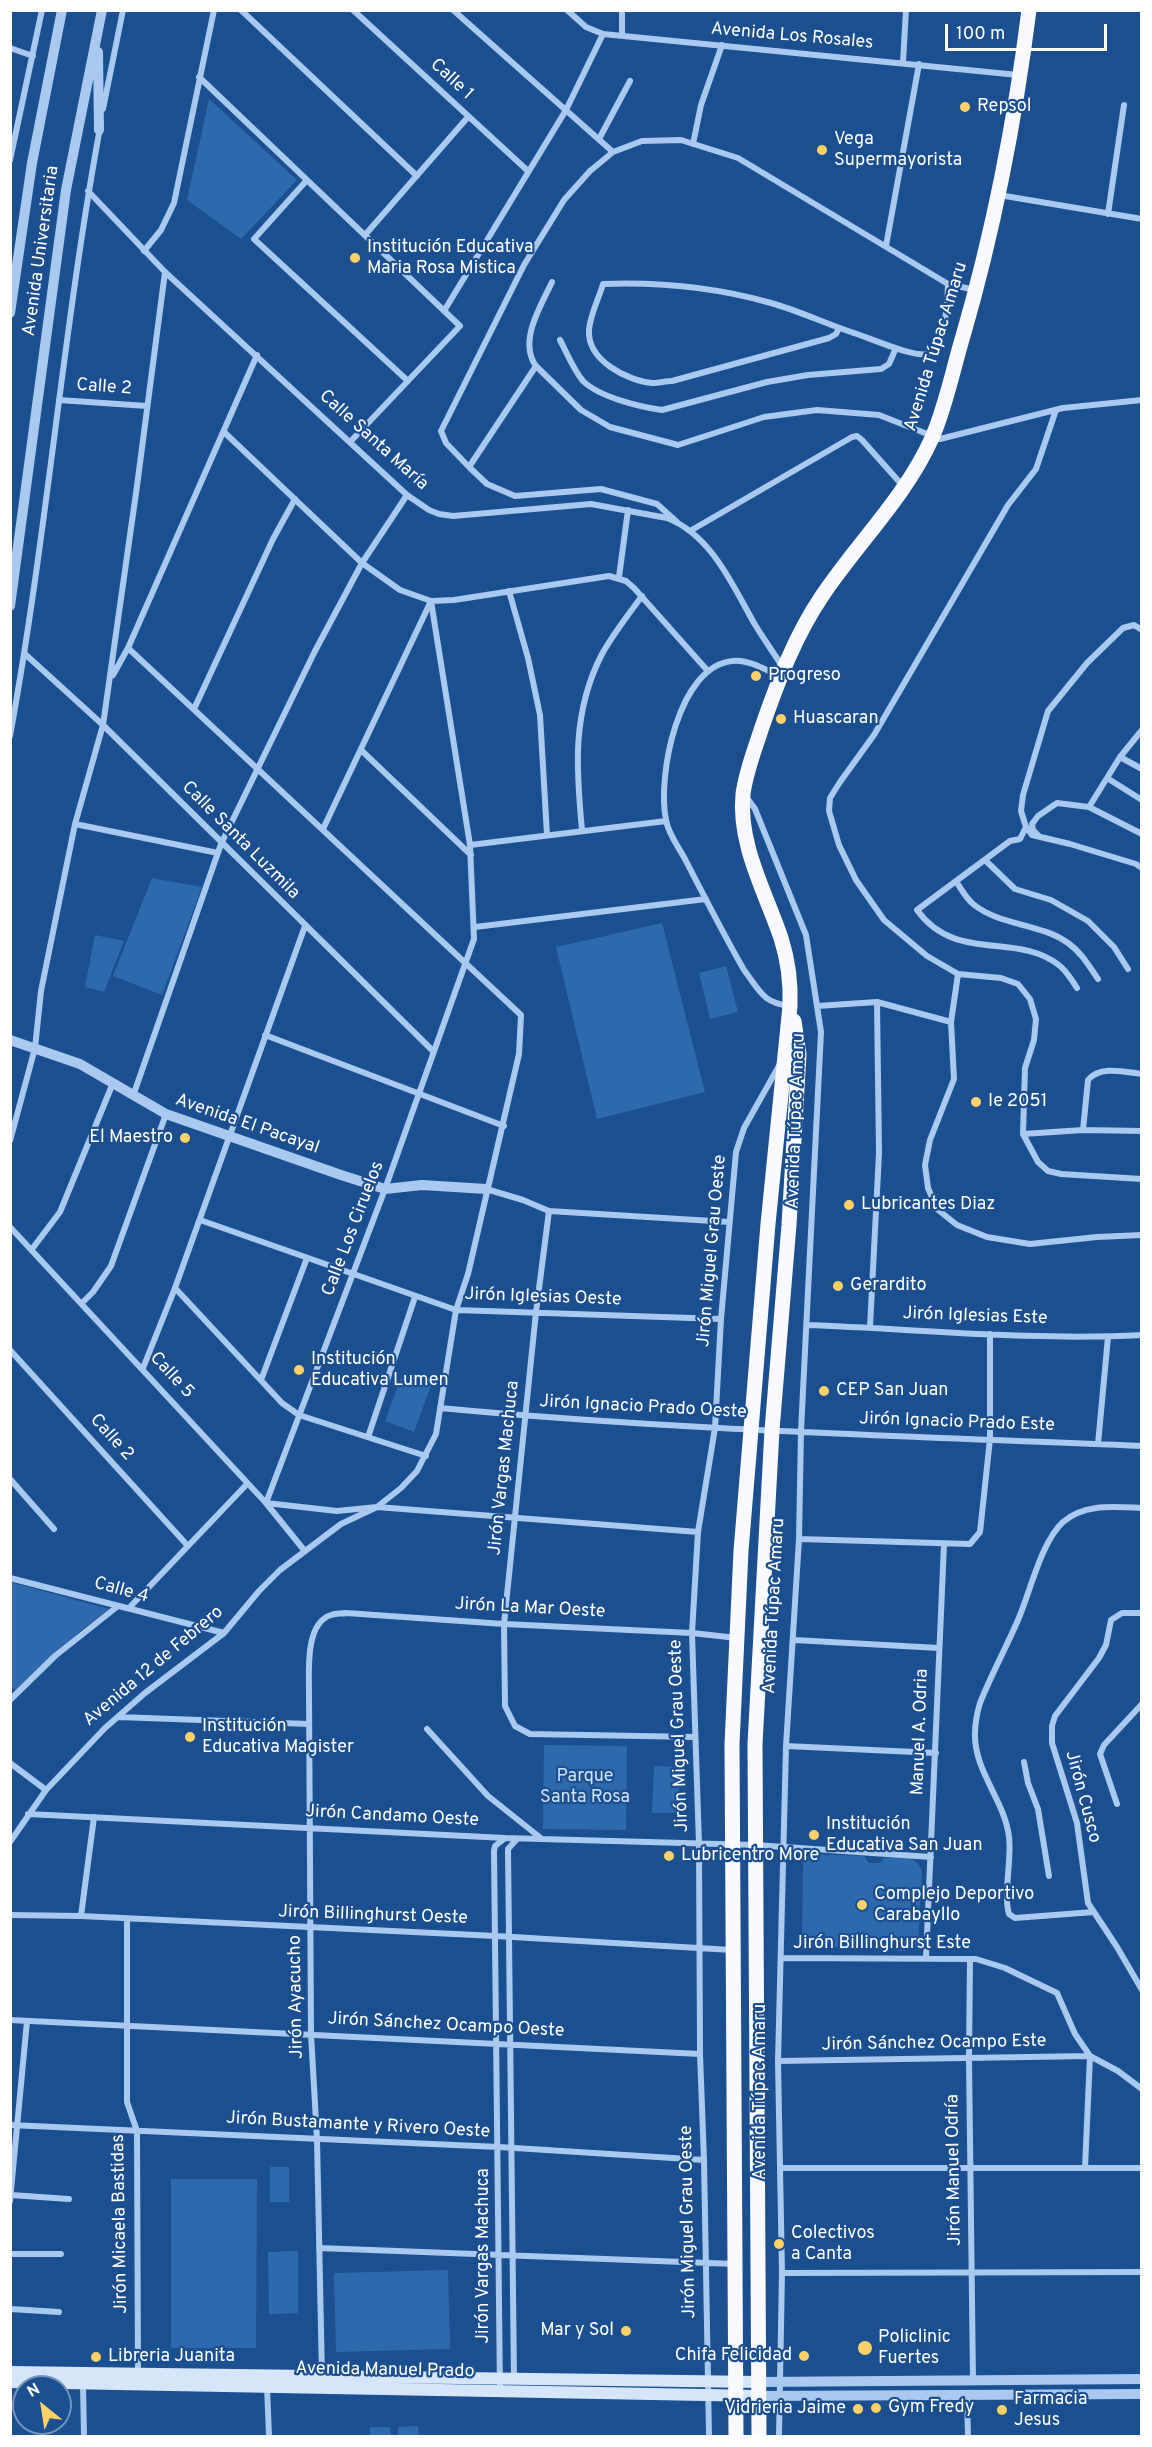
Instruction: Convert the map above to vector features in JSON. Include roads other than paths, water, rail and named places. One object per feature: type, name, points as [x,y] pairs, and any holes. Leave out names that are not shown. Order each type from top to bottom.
[{"type":"highway","name":"Avenida Túpac Amaru","points":[[736,2436],[732,1744],[741,1551],[768,1224],[790,1006],[790,985],[782,940],[746,839],[743,821],[743,792],[749,766],[782,672],[803,627],[823,595],[905,489],[933,436],[976,291],[999,195],[1021,75],[1029,10]]},
{"type":"highway","name":"Avenida Túpac Amaru","points":[[759,2436],[755,1733],[772,1430],[789,1225],[799,1054],[790,1006]]},
{"type":"main road","name":"Avenida Manuel Prado","points":[[10,2372],[500,2392],[707,2396],[736,2389]]},
{"type":"main road","name":"Avenida Manuel Prado","points":[[267,2381],[322,2376],[707,2382],[736,2389],[759,2389]]},
{"type":"main road","name":"Avenida Manuel Prado","points":[[10,2382],[83,2384],[138,2379]]},
{"type":"street","points":[[10,160],[42,10]]},
{"type":"street","name":"Avenida Universitaria","points":[[10,313],[32,163],[62,10]]},
{"type":"street","name":"Avenida Universitaria","points":[[10,606],[66,190],[102,10]]},
{"type":"street","points":[[10,736],[25,654],[80,234],[123,10]]},
{"type":"street","points":[[144,251],[161,230],[174,203],[214,10]]},
{"type":"street","points":[[241,10],[417,176]]},
{"type":"street","name":"Calle 1","points":[[353,10],[528,171]]},
{"type":"street","points":[[453,10],[613,152]]},
{"type":"street","name":"Avenida Los Rosales","points":[[567,10],[586,27],[603,34],[1021,75]]},
{"type":"street","points":[[622,10],[622,35]]},
{"type":"street","points":[[903,62],[906,10]]},
{"type":"street","points":[[98,29],[99,130]]},
{"type":"street","points":[[444,311],[566,110],[603,34]]},
{"type":"street","points":[[693,144],[702,105],[722,45]]},
{"type":"street","points":[[10,48],[33,56]]},
{"type":"street","points":[[886,246],[918,64]]},
{"type":"street","points":[[199,77],[460,326],[350,442]]},
{"type":"street","points":[[599,139],[630,81]]},
{"type":"street","points":[[1108,214],[1124,105]]},
{"type":"street","points":[[365,235],[468,117]]},
{"type":"street","points":[[677,522],[657,504],[601,489],[515,496],[487,484],[446,443],[441,431],[524,265],[564,200],[590,171],[613,152],[642,141],[681,140],[738,158],[948,284],[976,291]]},
{"type":"street","points":[[306,180],[254,240],[408,381]]},
{"type":"street","name":"Calle Santa María","points":[[88,191],[165,272],[407,495],[429,510],[453,516],[579,504],[628,510],[677,522],[690,531],[725,571],[782,672]]},
{"type":"street","points":[[999,195],[1142,219]]},
{"type":"street","points":[[10,1141],[35,1048],[41,991],[75,824],[103,725],[165,272]]},
{"type":"street","points":[[552,282],[535,317],[528,345],[531,359],[536,366],[580,410],[590,416],[610,427],[678,445],[764,417],[817,410],[879,415],[940,439],[1056,410],[1142,400]]},
{"type":"street","points":[[838,328],[836,334],[829,338],[672,381],[653,383],[618,372],[607,364],[591,346],[589,330],[603,284],[622,283],[729,293],[772,303],[896,348],[920,355],[929,355],[935,351],[942,332],[948,304],[948,284]]},
{"type":"street","points":[[560,340],[584,382],[620,400],[662,410],[767,382],[808,375],[881,369],[889,364],[896,348]]},
{"type":"street","points":[[110,681],[128,648],[257,355]]},
{"type":"street","points":[[469,467],[536,366]]},
{"type":"street","name":"Calle 2","points":[[59,400],[147,406]]},
{"type":"street","points":[[1056,410],[1036,469],[1008,505],[874,735],[830,798],[829,811],[839,845],[856,880],[884,920],[927,956],[958,974],[1001,978],[1018,984],[1030,999],[1036,1019],[1034,1040],[1025,1068],[1023,1134],[1038,1162],[1048,1171],[1061,1174],[1142,1179]]},
{"type":"street","points":[[224,432],[362,563],[400,590],[431,601],[454,600],[609,576],[619,577],[642,597],[707,670]]},
{"type":"street","points":[[690,531],[857,436],[905,489]]},
{"type":"street","points":[[133,1096],[221,844],[315,651],[362,563],[407,495]]},
{"type":"street","points":[[194,709],[273,539],[295,499]]},
{"type":"street","points":[[619,577],[628,510]]},
{"type":"street","points":[[509,591],[528,658],[540,716],[547,835]]},
{"type":"street","points":[[582,830],[577,750],[584,702],[603,654],[642,597]]},
{"type":"street","points":[[323,829],[431,601]]},
{"type":"street","name":"Calle Los Ciruelos","points":[[266,1503],[385,1189],[474,939],[470,845],[431,601]]},
{"type":"street","points":[[1142,630],[1134,625],[1123,628],[1088,663],[1048,711],[1023,795],[1021,811],[1026,827],[1032,835],[1070,844],[1136,864],[1142,868]]},
{"type":"street","points":[[128,648],[465,963]]},
{"type":"street","name":"Calle Santa Luzmila","points":[[25,654],[103,725],[433,1052]]},
{"type":"street","points":[[782,672],[734,660],[720,663],[707,670],[690,691],[676,728],[665,772],[666,822],[744,970],[772,1004],[790,1006]]},
{"type":"street","points":[[1089,807],[1120,757],[1140,734]]},
{"type":"street","points":[[361,750],[471,855]]},
{"type":"street","points":[[1120,757],[1142,770]]},
{"type":"street","points":[[1107,778],[1142,800]]},
{"type":"street","name":"Avenida Túpac Amaru","points":[[743,792],[755,809],[806,935],[821,1032],[821,1068],[801,1431],[799,1539],[786,1746],[778,2061],[782,2273],[779,2436]]},
{"type":"street","points":[[1042,839],[1033,830],[1032,824],[1038,816],[1057,803],[1089,807],[1142,834]]},
{"type":"street","points":[[470,845],[582,830],[666,822]]},
{"type":"street","points":[[75,824],[218,853]]},
{"type":"street","points":[[1026,827],[1020,839],[1010,841],[917,910],[931,928],[951,938],[980,946],[1036,953],[1060,966],[1077,988]]},
{"type":"street","points":[[985,860],[1015,889],[1051,900],[1089,921],[1114,947],[1128,969]]},
{"type":"street","points":[[956,881],[968,899],[981,909],[1008,922],[1041,930],[1066,941],[1082,955],[1098,979]]},
{"type":"street","points":[[475,927],[706,899]]},
{"type":"street","points":[[143,1368],[200,1220],[305,926]]},
{"type":"street","name":"Avenida 12 de Febrero","points":[[10,1842],[46,1790],[81,1750],[117,1717],[224,1633],[259,1591],[304,1550],[341,1524],[377,1507],[401,1488],[417,1471],[426,1456],[436,1434],[456,1310],[468,1274],[519,1054],[521,1015],[465,963]]},
{"type":"street","points":[[958,974],[951,1022],[954,1079],[930,1140],[925,1165],[928,1188],[937,1209],[957,1225],[987,1237],[1030,1244],[1097,1236],[1142,1235]]},
{"type":"street","points":[[818,1006],[877,1002],[951,1022]]},
{"type":"street","points":[[870,1327],[879,1153],[877,1002]]},
{"type":"street","points":[[265,1035],[504,1126]]},
{"type":"street","name":"Avenida El Pacayal","points":[[10,1040],[80,1064],[166,1114],[230,1138],[385,1189],[422,1185],[486,1189]]},
{"type":"street","name":"Jirón Miguel Grau Oeste","points":[[709,2436],[700,2054],[699,1844],[692,1633],[698,1532],[715,1428],[729,1222],[739,1138],[787,1050]]},
{"type":"street","points":[[1083,1130],[1090,1076],[1103,1071],[1142,1074]]},
{"type":"street","points":[[32,1249],[60,1212],[113,1083]]},
{"type":"street","points":[[82,1303],[93,1292],[111,1266],[166,1114]]},
{"type":"street","points":[[1023,1134],[1083,1130],[1142,1131]]},
{"type":"street","points":[[486,1189],[523,1200],[549,1212],[729,1222]]},
{"type":"street","name":"Jirón Vargas Machuca","points":[[549,1212],[536,1312],[504,1624],[505,1706],[515,1725],[530,1734],[695,1737]]},
{"type":"street","name":"Jirón Iglesias Oeste","points":[[200,1220],[456,1310],[721,1319]]},
{"type":"street","name":"Calle 5","points":[[10,1227],[266,1503],[304,1550]]},
{"type":"street","points":[[261,1380],[307,1258]]},
{"type":"street","points":[[175,1288],[282,1403],[299,1415],[426,1456]]},
{"type":"street","points":[[369,1437],[415,1297]]},
{"type":"street","name":"Jirón Iglesias Este","points":[[807,1325],[990,1334],[1108,1337],[1142,1335]]},
{"type":"street","points":[[799,1539],[970,1544],[980,1532],[990,1439],[990,1334]]},
{"type":"street","points":[[1098,1444],[1108,1337]]},
{"type":"street","name":"Calle 2","points":[[10,1350],[188,1546]]},
{"type":"street","name":"Jirón Ignacio Prado Oeste","points":[[440,1408],[526,1416],[772,1430]]},
{"type":"street","name":"Jirón Ignacio Prado Este","points":[[772,1430],[1142,1446]]},
{"type":"street","points":[[10,1479],[54,1529]]},
{"type":"street","points":[[129,1608],[247,1484]]},
{"type":"street","points":[[266,1503],[337,1511],[377,1507],[698,1532]]},
{"type":"street","points":[[1094,1912],[1011,1917],[1007,1910],[1010,1837],[1004,1818],[990,1790],[974,1737],[980,1704],[1018,1620],[1042,1557],[1058,1528],[1072,1515],[1086,1509],[1142,1508]]},
{"type":"street","name":"Manuel A. Odria","points":[[927,1958],[944,1544]]},
{"type":"street","name":"Calle 4","points":[[10,1578],[224,1633]]},
{"type":"street","points":[[10,1700],[55,1656],[118,1606]]},
{"type":"street","name":"Jirón Cusco","points":[[1140,1986],[1094,1912],[1086,1894],[1077,1823],[1052,1743],[1052,1726],[1063,1704],[1100,1658],[1106,1645],[1112,1620],[1116,1616],[1129,1612],[1142,1613]]},
{"type":"street","name":"Jirón La Mar Oeste","points":[[322,1620],[331,1615],[346,1613],[504,1624],[692,1633],[738,1638]]},
{"type":"street","name":"Jirón Ayacucho","points":[[322,1620],[311,1643],[309,1724],[311,2034],[317,2139],[322,2376]]},
{"type":"street","points":[[794,1640],[939,1648]]},
{"type":"street","points":[[1117,1804],[1100,1754],[1104,1745],[1142,1704]]},
{"type":"street","points":[[117,1717],[309,1724]]},
{"type":"street","points":[[427,1730],[488,1797],[543,1839]]},
{"type":"street","points":[[786,1746],[936,1753]]},
{"type":"street","points":[[1024,1762],[1028,1783],[1038,1809],[1049,1876]]},
{"type":"street","points":[[10,1763],[46,1790]]},
{"type":"street","name":"Jirón Candamo Oeste","points":[[28,1814],[517,1839],[755,1845],[931,1857]]},
{"type":"street","points":[[81,1916],[94,1817]]},
{"type":"street","name":"Jirón Vargas Machuca","points":[[500,2392],[498,2043],[494,1851],[499,1841],[505,1838]]},
{"type":"street","name":"Jirón Vargas Machuca","points":[[514,2392],[512,2044],[508,1849],[517,1839]]},
{"type":"street","name":"Jirón Billinghurst Oeste","points":[[10,1915],[81,1916],[496,1936],[734,1950]]},
{"type":"street","name":"Jirón Micaela Bastidas","points":[[127,1920],[127,2102],[137,2131],[138,2379]]},
{"type":"street","name":"Jirón Billinghurst Este","points":[[782,1959],[927,1958],[992,1962],[1057,1993],[1075,2034],[1090,2056],[1118,2071],[1142,2089]]},
{"type":"street","name":"Jirón Manuel Odría","points":[[970,1959],[973,2380]]},
{"type":"street","name":"Jirón Sánchez Ocampo Oeste","points":[[10,2020],[700,2054]]},
{"type":"street","points":[[10,2201],[13,2126],[27,2021]]},
{"type":"street","points":[[1085,2168],[1090,2056]]},
{"type":"street","name":"Jirón Sánchez Ocampo Este","points":[[778,2061],[1090,2056]]},
{"type":"street","name":"Jirón Bustamante y Rivero Oeste","points":[[13,2126],[499,2147],[704,2160]]},
{"type":"street","points":[[780,2168],[1142,2168]]},
{"type":"street","points":[[11,2195],[69,2199]]},
{"type":"street","points":[[319,2248],[736,2264]]},
{"type":"street","points":[[10,2254],[61,2254]]},
{"type":"street","points":[[782,2273],[1142,2272]]},
{"type":"street","points":[[10,2309],[59,2312]]},
{"type":"street","points":[[759,2389],[780,2382],[1142,2379]]},
{"type":"street","points":[[267,2381],[269,2436]]},
{"type":"street","points":[[83,2384],[84,2436]]},
{"type":"street","points":[[759,2389],[779,2396],[1142,2394]]},
{"type":"street","points":[[968,2395],[968,2436]]},
{"type":"place","name":"Repsol","points":[[965,107]]},
{"type":"place","name":"Vega Supermayorista","points":[[822,150]]},
{"type":"place","name":"Institución Educativa Maria Rosa Mistica","points":[[355,258]]},
{"type":"place","name":"Progreso","points":[[756,676]]},
{"type":"place","name":"Huascaran","points":[[781,719]]},
{"type":"place","name":"Ie 2051","points":[[976,1102]]},
{"type":"place","name":"El Maestro","points":[[185,1138]]},
{"type":"place","name":"Lubricantes Diaz","points":[[849,1205]]},
{"type":"place","name":"Gerardito","points":[[838,1286]]},
{"type":"place","name":"Institución Educativa Lumen","points":[[299,1370]]},
{"type":"place","name":"CEP San Juan","points":[[824,1391]]},
{"type":"place","name":"Institución Educativa Magister","points":[[190,1737]]},
{"type":"place","name":"Institución Educativa San Juan","points":[[814,1835]]},
{"type":"place","name":"Lubricentro More","points":[[669,1856]]},
{"type":"place","name":"Complejo Deportivo Carabayllo","points":[[862,1905]]},
{"type":"place","name":"Colectivos a Canta","points":[[779,2244]]},
{"type":"place","name":"Mar y Sol","points":[[626,2331]]},
{"type":"place","name":"Policlinic Fuertes","points":[[865,2348]]},
{"type":"place","name":"Chifa Felicidad","points":[[804,2356]]},
{"type":"place","name":"Libreria Juanita","points":[[96,2357]]},
{"type":"place","name":"Gym Fredy","points":[[876,2408]]},
{"type":"place","name":"Vidrieria Jaime","points":[[858,2409]]},
{"type":"place","name":"Farmacia Jesus","points":[[1002,2410]]},
{"type":"park label","name":"Parque Santa Rosa","points":[[585,1787]]}]
